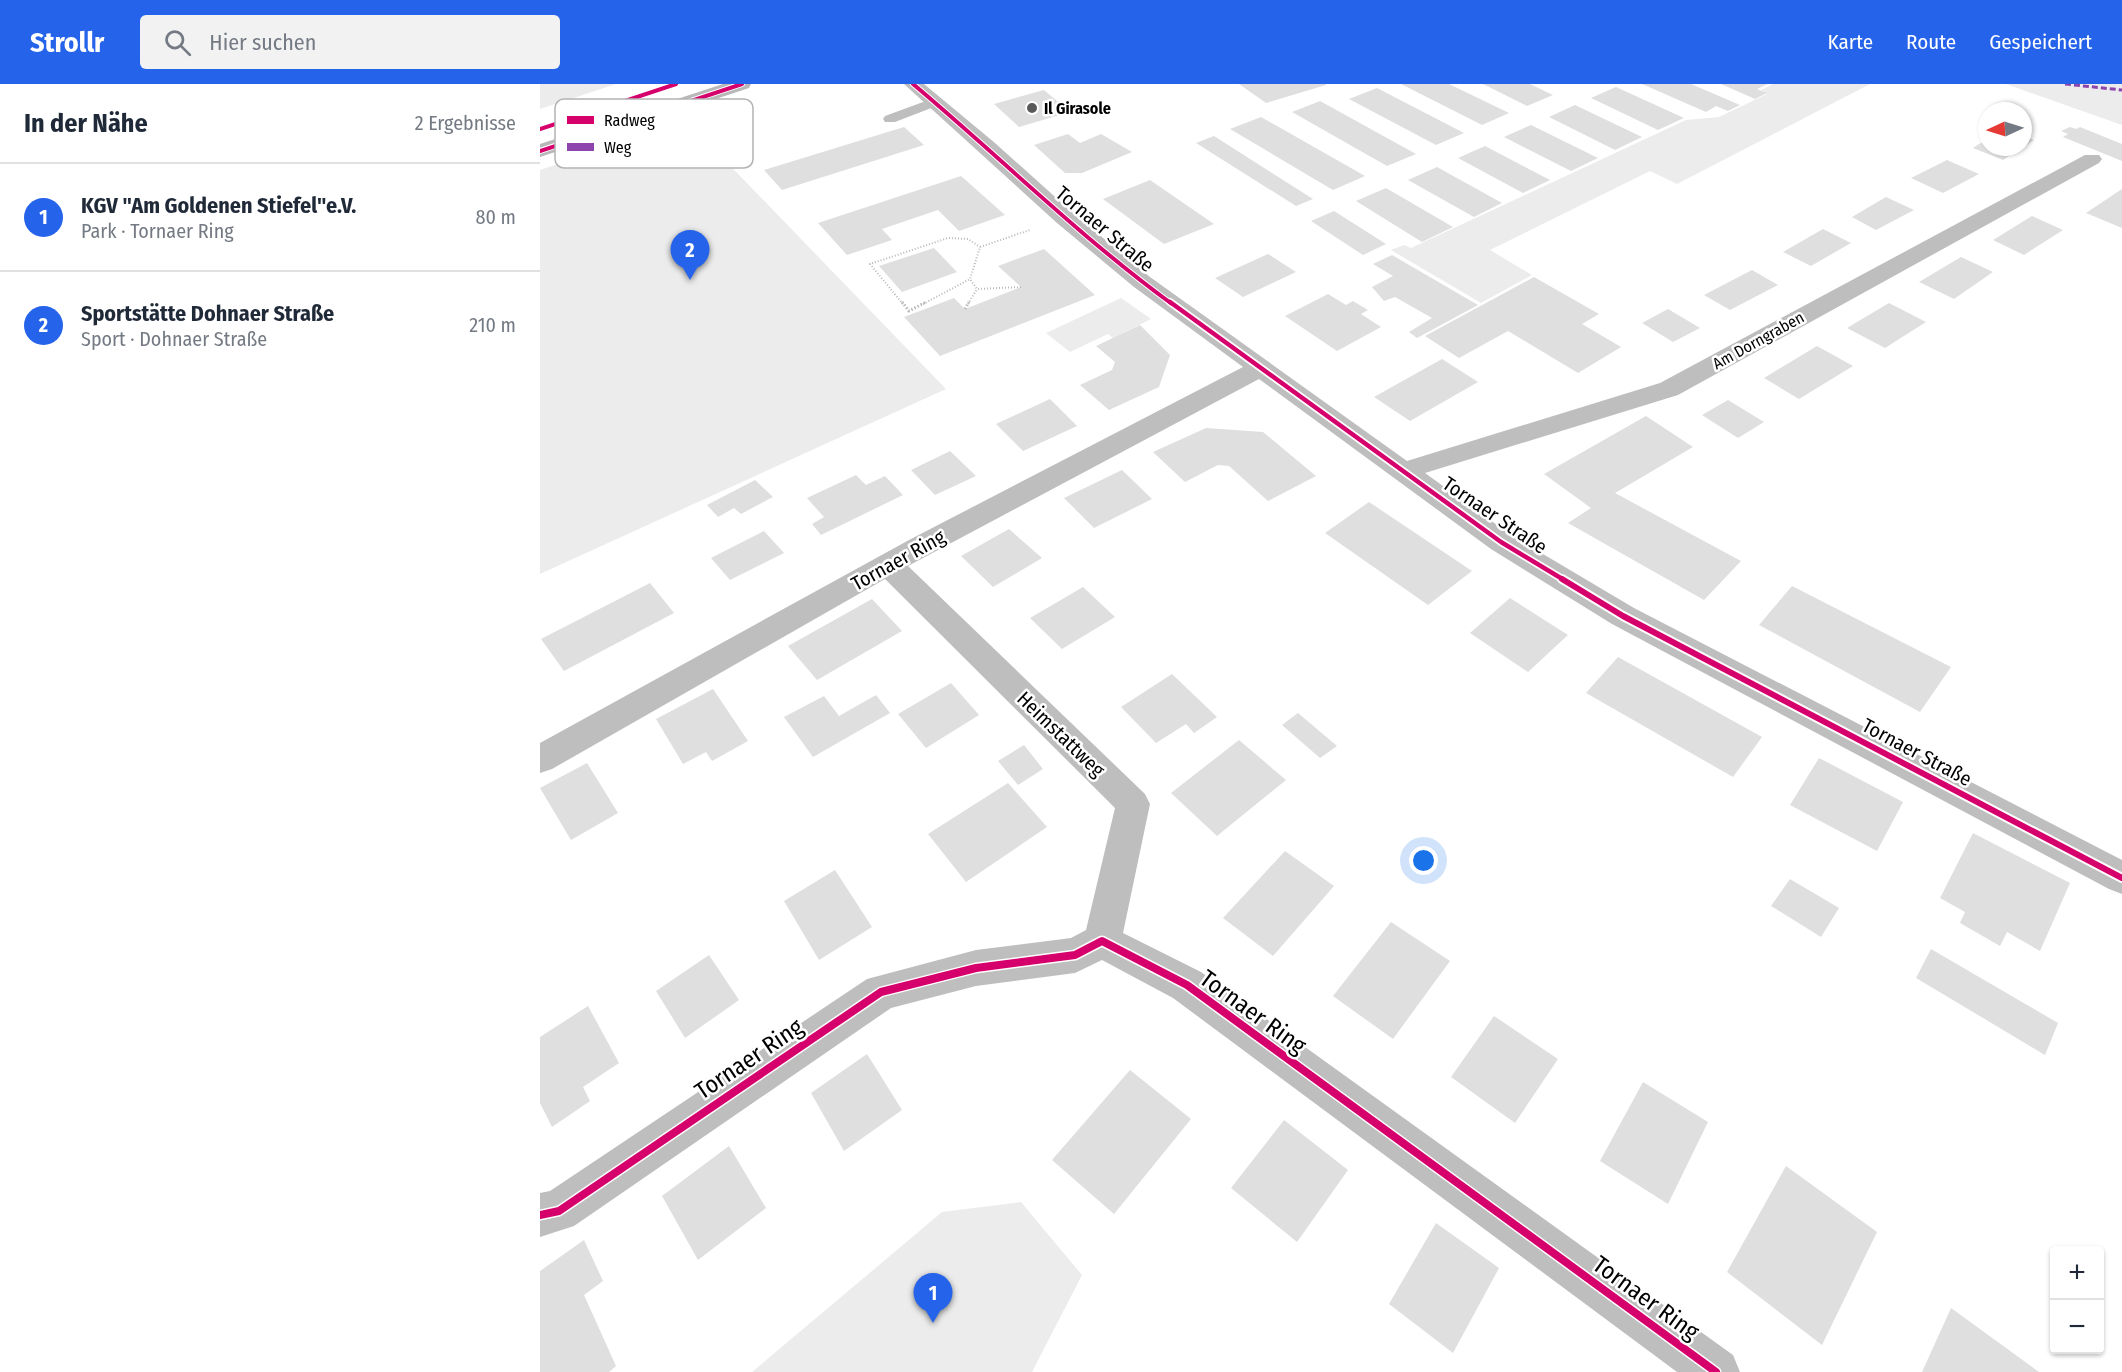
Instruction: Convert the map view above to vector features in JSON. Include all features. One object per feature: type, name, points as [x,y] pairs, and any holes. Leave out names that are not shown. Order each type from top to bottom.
[{"type":"main road","points":[[631,99],[676,84]]},
{"type":"main road","points":[[697,99],[742,84]]},
{"type":"main road","points":[[540,129],[555,124]]},
{"type":"main road","points":[[540,151],[555,146]]},
{"type":"street","name":"Tornaer Straße","points":[[913,84],[988,147],[1065,218],[1142,282],[1501,542],[1623,616],[2122,878]]},
{"type":"street","name":"Am Dorngraben","points":[[1403,471],[1669,389],[2092,159]]},
{"type":"street","name":"Tornaer Ring","points":[[540,759],[888,565],[1260,368]]},
{"type":"street","name":"Heimstattweg","points":[[888,565],[1133,804],[1102,941]]},
{"type":"street","name":"Tornaer Ring","points":[[540,1215],[559,1210],[880,992],[976,968],[1075,955],[1102,941],[1187,985],[1716,1372]]},
{"type":"lane","points":[[890,119],[934,102]]},
{"type":"path","points":[[980,247],[1065,218]]},
{"type":"path","points":[[948,238],[968,238],[980,247],[970,279],[909,311],[870,264],[948,238]]},
{"type":"path","points":[[970,279],[977,289]]},
{"type":"path","points":[[977,289],[1021,287]]},
{"type":"path","points":[[965,309],[977,289]]},
{"type":"shaded area","points":[[540,84],[616,84],[570,99],[555,99],[555,104],[540,109]]},
{"type":"shaded area","points":[[1773,84],[1870,84],[1677,184],[1650,171],[1490,250],[1532,275],[1481,303],[1391,250],[1404,245],[1411,248],[1686,120],[1719,117],[1767,94],[1761,90]]},
{"type":"shaded area","points":[[2006,84],[2122,84],[2122,125]]},
{"type":"shaded area","points":[[555,165],[555,168],[732,168],[946,389],[540,574],[540,170]]},
{"type":"shaded area","points":[[1121,298],[1151,319],[1113,338],[1108,334],[1070,352],[1046,333]]},
{"type":"shaded area","points":[[1021,1202],[1082,1275],[1032,1372],[752,1372],[942,1212]]},
{"type":"building","points":[[1239,84],[1326,84],[1326,85],[1266,103]]},
{"type":"building","points":[[1401,84],[1449,84],[1509,113],[1482,125]]},
{"type":"building","points":[[1483,84],[1530,84],[1553,95],[1527,106]]},
{"type":"building","points":[[1642,84],[1691,84],[1740,105],[1728,111],[1716,106],[1706,112]]},
{"type":"building","points":[[1721,84],[1768,84],[1757,89],[1767,93],[1755,99]]},
{"type":"building","points":[[1616,87],[1684,118],[1658,130],[1591,98]]},
{"type":"building","points":[[1377,88],[1464,133],[1436,145],[1349,99]]},
{"type":"building","name":"Il Girasole","points":[[1044,90],[1070,112],[1019,127],[994,104]]},
{"type":"building","points":[[1320,101],[1416,154],[1387,166],[1292,112]]},
{"type":"building","points":[[1575,105],[1642,137],[1615,150],[1549,117]]},
{"type":"building","points":[[1261,117],[1365,176],[1333,190],[1230,129]]},
{"type":"building","points":[[1531,125],[1598,158],[1571,171],[1504,137]]},
{"type":"building","points":[[904,127],[924,145],[782,190],[764,170]]},
{"type":"building","points":[[2070,127],[2076,129],[2080,127],[2122,144],[2122,161],[2063,137],[2068,134],[2061,131]]},
{"type":"building","points":[[1068,134],[1080,143],[1101,134],[1132,152],[1082,173],[1065,173],[1034,145]]},
{"type":"building","points":[[1214,136],[1313,199],[1296,206],[1196,143]]},
{"type":"building","points":[[1485,146],[1550,180],[1523,193],[1458,158]]},
{"type":"building","points":[[1993,156],[2009,156],[2003,160]]},
{"type":"building","points":[[1947,160],[1979,174],[1943,193],[1911,178]]},
{"type":"building","points":[[1437,167],[1502,203],[1474,217],[1408,180]]},
{"type":"building","points":[[961,176],[1005,215],[959,231],[938,210],[882,229],[892,240],[847,255],[818,223]]},
{"type":"building","points":[[1150,180],[1214,224],[1164,244],[1103,199]]},
{"type":"building","points":[[1386,188],[1453,227],[1422,242],[1356,201]]},
{"type":"building","points":[[2122,189],[2122,228],[2086,213]]},
{"type":"building","points":[[1886,197],[1914,210],[1876,230],[1852,217]]},
{"type":"building","points":[[1334,211],[1386,244],[1363,255],[1311,221]]},
{"type":"building","points":[[2032,216],[2063,230],[2024,255],[1993,240]]},
{"type":"building","points":[[1823,229],[1851,243],[1811,266],[1783,252]]},
{"type":"building","points":[[934,248],[957,272],[902,292],[879,266]]},
{"type":"building","points":[[1044,249],[1095,295],[940,356],[904,317],[954,298],[965,309],[1021,287],[998,266]]},
{"type":"building","points":[[1268,254],[1296,272],[1243,297],[1215,278]]},
{"type":"building","points":[[1392,255],[1478,305],[1417,338],[1409,332],[1432,318],[1395,297],[1384,301],[1372,287],[1393,276],[1373,264]]},
{"type":"building","points":[[1961,257],[1993,272],[1954,299],[1919,282]]},
{"type":"building","points":[[1752,270],[1778,285],[1730,310],[1704,295]]},
{"type":"building","points":[[1534,277],[1599,314],[1582,324],[1621,347],[1578,373],[1508,331],[1459,358],[1425,336]]},
{"type":"building","points":[[1328,294],[1346,305],[1353,301],[1368,310],[1361,314],[1381,327],[1337,351],[1285,316]]},
{"type":"building","points":[[1889,303],[1926,322],[1885,348],[1847,328]]},
{"type":"building","points":[[1668,309],[1700,328],[1673,342],[1642,323]]},
{"type":"building","points":[[1140,325],[1170,355],[1159,387],[1109,410],[1080,385],[1112,370],[1115,362],[1096,346]]},
{"type":"building","points":[[1817,346],[1853,366],[1799,399],[1764,378]]},
{"type":"building","points":[[1442,359],[1478,382],[1410,421],[1374,397]]},
{"type":"building","points":[[1050,399],[1077,426],[1023,451],[996,424]]},
{"type":"building","points":[[1728,400],[1764,422],[1738,438],[1702,415]]},
{"type":"building","points":[[1646,416],[1693,447],[1615,493],[1741,561],[1704,600],[1568,523],[1591,508],[1544,474]]},
{"type":"building","points":[[1206,428],[1263,432],[1316,476],[1268,501],[1229,466],[1218,465],[1185,482],[1153,452]]},
{"type":"building","points":[[950,451],[976,476],[935,495],[911,470]]},
{"type":"building","points":[[1122,470],[1152,499],[1094,528],[1064,498]]},
{"type":"building","points":[[856,475],[866,485],[885,476],[903,495],[821,535],[812,524],[824,517],[807,498]]},
{"type":"building","points":[[755,480],[773,497],[741,514],[734,508],[718,517],[707,505]]},
{"type":"building","points":[[1369,502],[1472,571],[1428,605],[1325,533]]},
{"type":"building","points":[[1009,529],[1042,558],[993,587],[961,556]]},
{"type":"building","points":[[764,531],[784,553],[730,580],[711,558]]},
{"type":"building","points":[[650,583],[674,613],[564,671],[541,639]]},
{"type":"building","points":[[1792,586],[1951,667],[1920,712],[1759,625]]},
{"type":"building","points":[[1083,587],[1115,617],[1062,649],[1030,618]]},
{"type":"building","points":[[1510,598],[1568,635],[1528,672],[1470,633]]},
{"type":"building","points":[[872,599],[902,631],[817,680],[788,646]]},
{"type":"building","points":[[1618,657],[1762,737],[1733,777],[1586,693]]},
{"type":"building","points":[[1172,674],[1217,717],[1194,733],[1186,724],[1156,743],[1121,707]]},
{"type":"building","points":[[951,683],[979,715],[926,748],[898,714]]},
{"type":"building","points":[[713,689],[748,741],[712,761],[706,752],[683,764],[656,719]]},
{"type":"building","points":[[876,695],[890,713],[813,757],[784,717],[824,696],[839,716]]},
{"type":"building","points":[[1298,713],[1337,746],[1320,758],[1282,725]]},
{"type":"building","points":[[1239,740],[1286,780],[1217,836],[1171,793]]},
{"type":"building","points":[[1024,745],[1043,769],[1018,785],[998,761]]},
{"type":"building","points":[[1819,758],[1903,802],[1877,851],[1790,805]]},
{"type":"building","points":[[587,763],[618,813],[571,840],[540,788]]},
{"type":"building","points":[[1008,783],[1047,827],[966,882],[928,834]]},
{"type":"building","points":[[1973,833],[2070,883],[2040,951],[2007,932],[2000,946],[1960,923],[1965,912],[1940,898]]},
{"type":"building","points":[[1285,851],[1334,886],[1273,956],[1223,918]]},
{"type":"building","points":[[835,870],[872,927],[819,960],[784,901]]},
{"type":"building","points":[[1790,879],[1839,908],[1821,937],[1771,906]]},
{"type":"building","points":[[1391,922],[1450,961],[1393,1039],[1333,996]]},
{"type":"building","points":[[1931,949],[2058,1023],[2045,1055],[1916,978]]},
{"type":"building","points":[[709,955],[739,1000],[685,1038],[656,991]]},
{"type":"building","points":[[588,1006],[619,1063],[583,1087],[590,1101],[552,1127],[540,1103],[540,1037]]},
{"type":"building","points":[[1494,1016],[1558,1059],[1515,1123],[1451,1077]]},
{"type":"building","points":[[867,1054],[902,1110],[844,1151],[811,1093]]},
{"type":"building","points":[[1130,1070],[1191,1119],[1114,1214],[1052,1160]]},
{"type":"building","points":[[1643,1082],[1708,1122],[1668,1204],[1600,1161]]},
{"type":"building","points":[[1284,1120],[1348,1170],[1297,1242],[1231,1188]]},
{"type":"building","points":[[729,1146],[766,1208],[698,1260],[662,1196]]},
{"type":"building","points":[[1786,1166],[1877,1232],[1822,1345],[1727,1272]]},
{"type":"building","points":[[1436,1223],[1499,1268],[1453,1353],[1389,1304]]},
{"type":"building","points":[[584,1240],[603,1281],[584,1295],[616,1366],[609,1372],[540,1372],[540,1271]]},
{"type":"building","points":[[1951,1308],[2039,1372],[1922,1372]]},
{"type":"marked path","points":[[2065,84],[2122,90]]},
{"type":"cycle path","points":[[631,99],[676,84]]},
{"type":"cycle path","points":[[697,99],[742,84]]},
{"type":"cycle path","points":[[913,84],[988,147],[1065,218],[1142,282],[1501,542],[1623,616],[2122,878]]},
{"type":"cycle path","points":[[540,129],[555,124]]},
{"type":"cycle path","points":[[540,151],[555,146]]},
{"type":"cycle path","points":[[540,1215],[559,1211],[881,992],[976,968],[1075,955],[1102,941],[1187,985],[1716,1372]]},
{"type":"place","name":"Il Girasole","points":[[1032,108]]},
{"type":"place","name":"Sportstätte Dohnaer Straße","points":[[690,280]]},
{"type":"place","name":"KGV \"Am Goldenen Stiefel\"e.V.","points":[[933,1323]]}]
